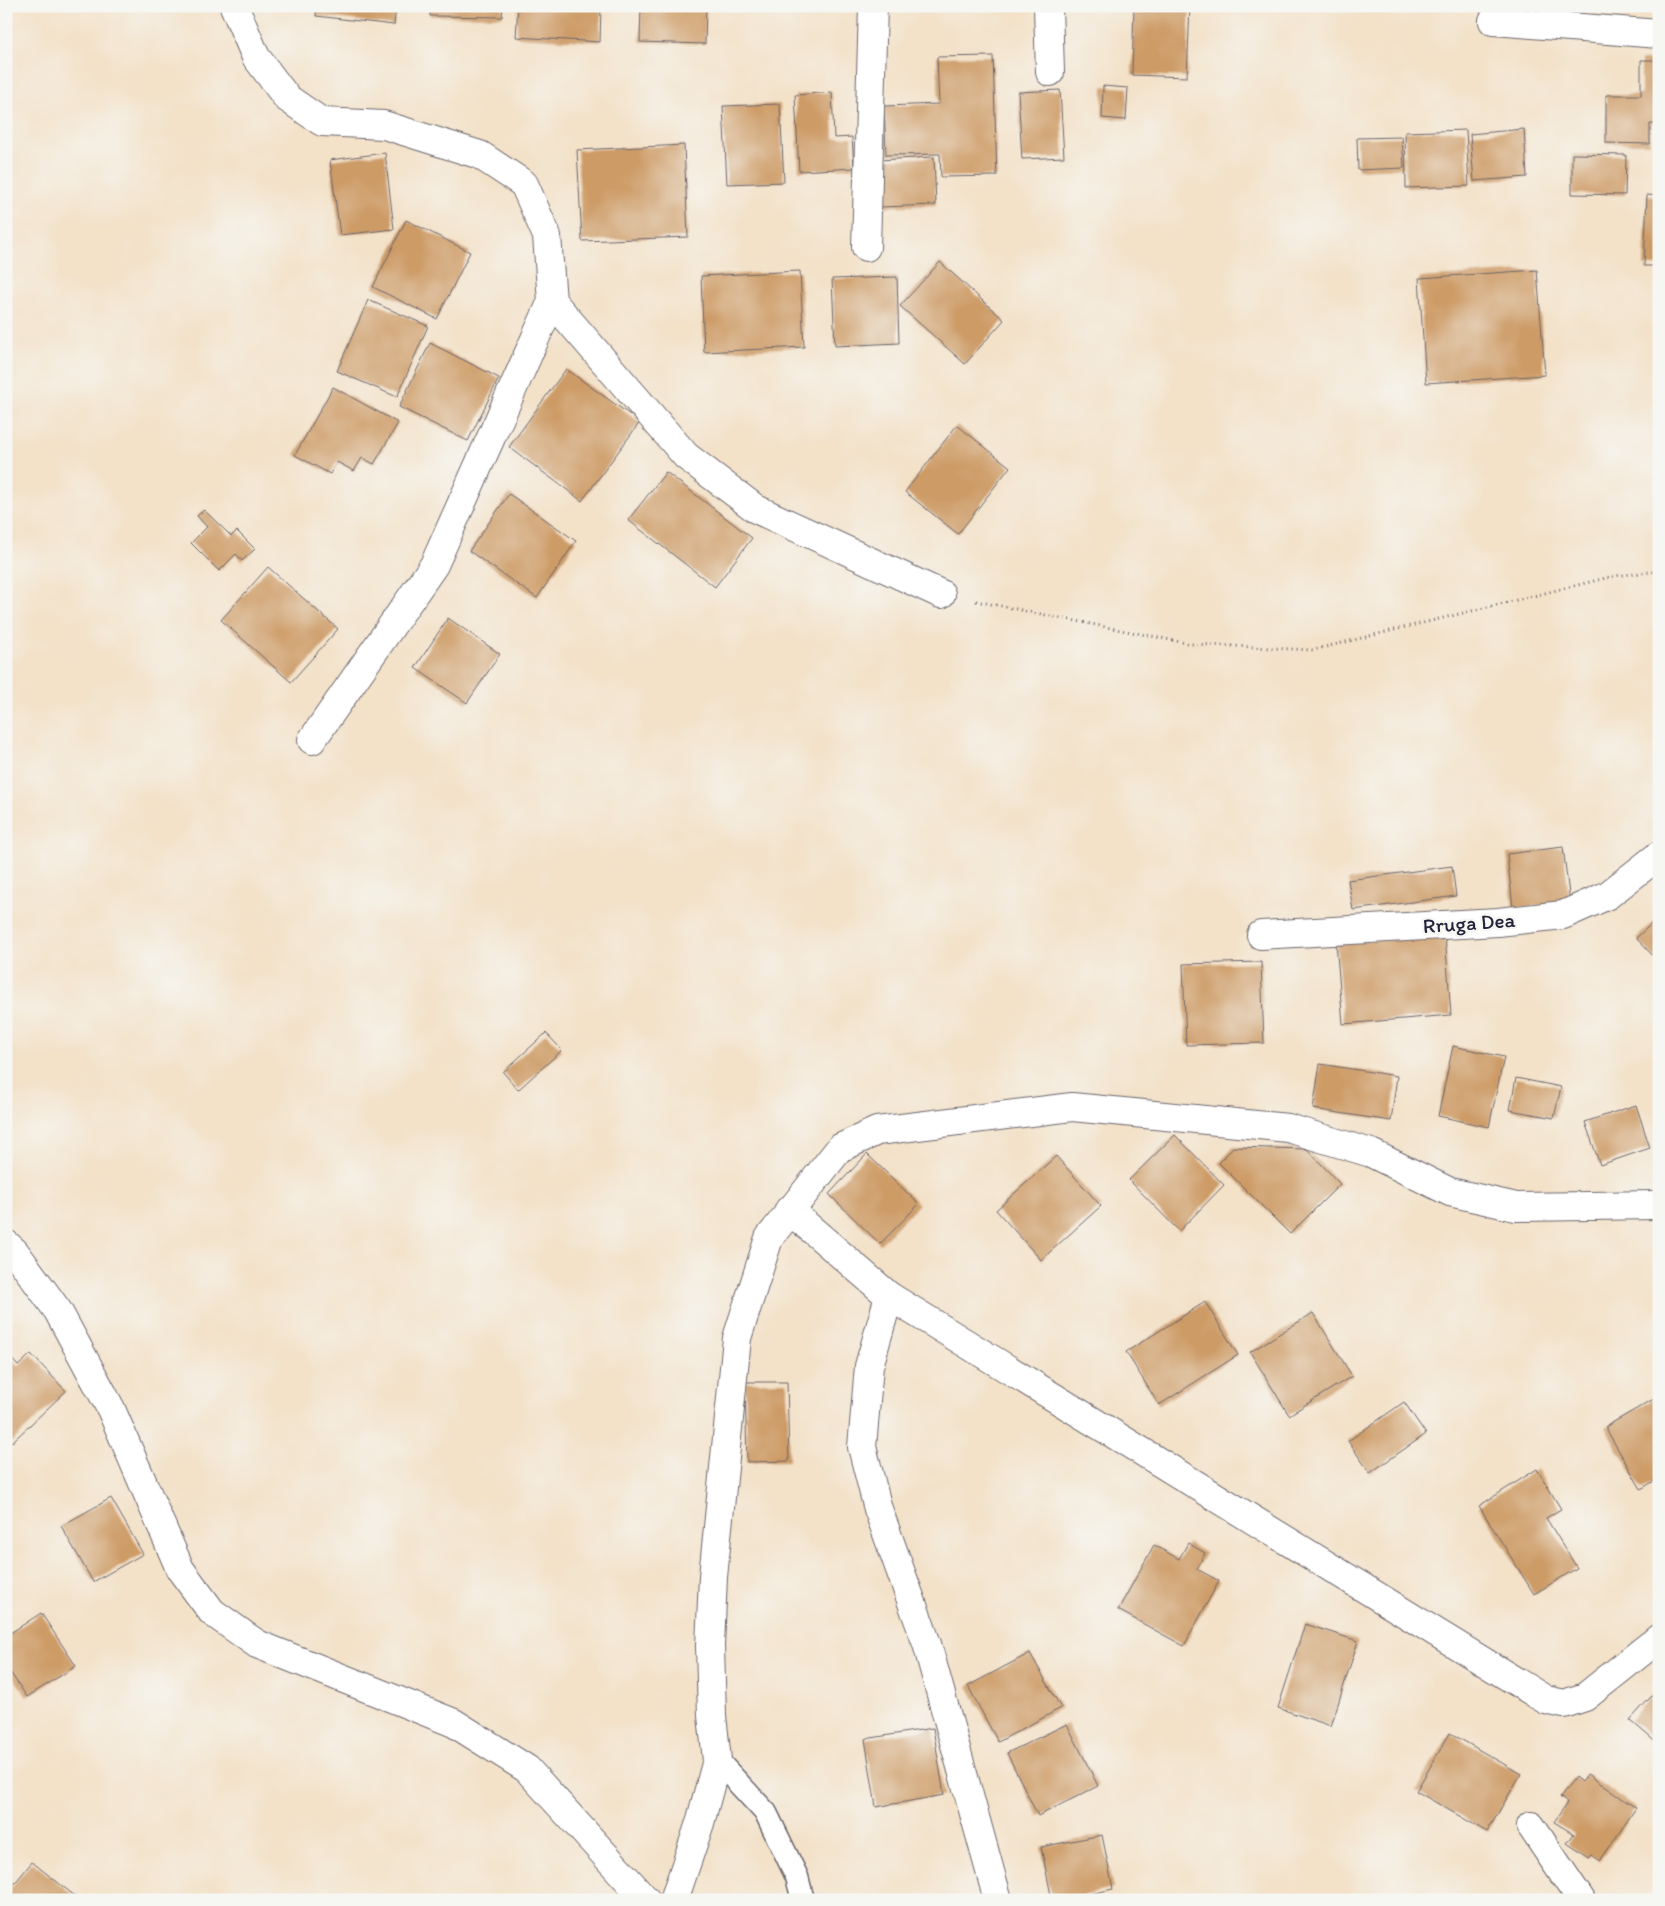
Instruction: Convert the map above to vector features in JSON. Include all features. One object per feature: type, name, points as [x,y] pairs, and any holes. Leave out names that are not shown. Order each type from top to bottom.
[{"type":"street","points":[[234,6],[256,57],[287,98],[322,122],[384,125],[480,155],[524,184],[547,236],[552,301],[434,565],[312,740]]},
{"type":"street","points":[[866,246],[873,6]]},
{"type":"street","points":[[1048,6],[1050,72]]},
{"type":"street","points":[[1493,20],[1659,34]]},
{"type":"street","points":[[552,301],[686,456],[756,509],[941,594]]},
{"type":"street","name":"Rruga Dea","points":[[1261,935],[1498,922],[1563,915],[1608,895],[1659,855]]},
{"type":"street","points":[[674,1900],[700,1823],[717,1760],[712,1716],[710,1646],[713,1577],[737,1338],[769,1238],[789,1210],[840,1148],[876,1131],[1072,1107],[1288,1128],[1371,1154],[1450,1192],[1516,1207],[1659,1205]]},
{"type":"street","points":[[789,1210],[888,1296],[1546,1700],[1564,1704],[1585,1697],[1659,1638]]},
{"type":"street","points":[[6,1244],[15,1252],[58,1311],[111,1409],[180,1569],[212,1612],[257,1644],[454,1723],[527,1768],[646,1900]]},
{"type":"street","points":[[888,1296],[869,1366],[862,1447],[878,1509],[927,1644],[998,1900]]},
{"type":"street","points":[[1531,1826],[1582,1900]]},
{"type":"lane","points":[[717,1760],[766,1813],[797,1877],[804,1900]]},
{"type":"path","points":[[941,594],[1191,644],[1313,650],[1614,576],[1659,571]]},
{"type":"building","points":[[317,6],[396,6],[394,25],[316,16]]},
{"type":"building","points":[[430,6],[503,6],[502,17],[430,16]]},
{"type":"building","points":[[518,6],[601,6],[600,42],[516,37]]},
{"type":"building","points":[[641,6],[706,6],[705,44],[640,42]]},
{"type":"building","points":[[1134,6],[1190,6],[1187,77],[1132,75]]},
{"type":"building","points":[[993,56],[997,176],[941,177],[940,154],[886,155],[884,106],[939,104],[937,57]]},
{"type":"building","points":[[1641,60],[1659,60],[1659,124],[1650,124],[1650,144],[1606,143],[1606,95],[1641,95]]},
{"type":"building","points":[[1103,86],[1128,88],[1126,120],[1102,118]]},
{"type":"building","points":[[1060,90],[1064,157],[1022,159],[1018,92]]},
{"type":"building","points":[[832,92],[834,138],[852,137],[854,168],[799,171],[795,95]]},
{"type":"building","points":[[780,104],[784,182],[727,184],[723,106]]},
{"type":"building","points":[[1524,129],[1527,177],[1474,181],[1470,134]]},
{"type":"building","points":[[1466,130],[1469,186],[1406,188],[1405,132]]},
{"type":"building","points":[[1402,137],[1404,168],[1358,170],[1357,138]]},
{"type":"building","points":[[684,145],[688,237],[582,241],[577,150]]},
{"type":"building","points":[[385,153],[394,229],[340,235],[330,160]]},
{"type":"building","points":[[1572,154],[1626,155],[1625,195],[1572,194]]},
{"type":"building","points":[[934,157],[936,205],[880,207],[878,160]]},
{"type":"building","points":[[1647,195],[1659,196],[1659,266],[1644,266]]},
{"type":"building","points":[[406,220],[470,252],[437,319],[373,287]]},
{"type":"building","points":[[940,262],[1004,320],[965,364],[900,306]]},
{"type":"building","points":[[1537,270],[1545,375],[1426,383],[1419,278]]},
{"type":"building","points":[[800,271],[804,347],[704,352],[701,276]]},
{"type":"building","points":[[897,277],[899,343],[835,346],[832,279]]},
{"type":"building","points":[[368,300],[428,326],[397,397],[337,371]]},
{"type":"building","points":[[430,343],[499,378],[468,441],[399,407]]},
{"type":"building","points":[[566,369],[640,422],[582,501],[509,447]]},
{"type":"building","points":[[333,387],[398,423],[374,464],[362,458],[354,471],[337,462],[330,474],[295,455]]},
{"type":"building","points":[[957,425],[1010,467],[958,534],[905,492]]},
{"type":"building","points":[[666,472],[752,538],[715,587],[628,520]]},
{"type":"building","points":[[509,494],[576,541],[537,598],[469,551]]},
{"type":"building","points":[[204,510],[231,536],[237,531],[255,549],[242,561],[236,554],[219,571],[191,543],[207,527],[197,516]]},
{"type":"building","points":[[268,567],[338,629],[291,682],[221,620]]},
{"type":"building","points":[[448,618],[500,654],[467,703],[415,668]]},
{"type":"building","points":[[1563,847],[1570,902],[1513,908],[1507,854]]},
{"type":"building","points":[[1452,866],[1456,896],[1353,910],[1348,880]]},
{"type":"building","points":[[1659,917],[1659,962],[1636,938]]},
{"type":"building","points":[[1445,935],[1451,1015],[1343,1024],[1336,943]]},
{"type":"building","points":[[1261,962],[1264,1043],[1186,1045],[1183,964]]},
{"type":"building","points":[[546,1033],[562,1050],[518,1090],[503,1072]]},
{"type":"building","points":[[1453,1046],[1504,1057],[1489,1127],[1438,1116]]},
{"type":"building","points":[[1320,1064],[1397,1076],[1391,1121],[1313,1109]]},
{"type":"building","points":[[1516,1078],[1561,1087],[1554,1118],[1510,1110]]},
{"type":"building","points":[[1636,1105],[1650,1148],[1600,1165],[1585,1122]]},
{"type":"building","points":[[1175,1135],[1224,1185],[1179,1231],[1129,1180]]},
{"type":"building","points":[[1233,1147],[1307,1149],[1340,1184],[1290,1234],[1219,1163]]},
{"type":"building","points":[[867,1154],[919,1204],[880,1244],[829,1194]]},
{"type":"building","points":[[1056,1156],[1101,1206],[1041,1260],[996,1210]]},
{"type":"building","points":[[1205,1302],[1238,1355],[1159,1405],[1126,1352]]},
{"type":"building","points":[[1313,1313],[1352,1376],[1289,1415],[1250,1352]]},
{"type":"building","points":[[6,1353],[18,1366],[31,1354],[66,1391],[12,1442],[6,1436]]},
{"type":"building","points":[[745,1382],[787,1382],[789,1461],[747,1462]]},
{"type":"building","points":[[1659,1396],[1659,1478],[1641,1489],[1605,1427]]},
{"type":"building","points":[[1404,1402],[1426,1434],[1370,1473],[1348,1441]]},
{"type":"building","points":[[1537,1469],[1561,1509],[1546,1518],[1577,1568],[1534,1594],[1479,1506]]},
{"type":"building","points":[[111,1498],[143,1554],[93,1582],[61,1526]]},
{"type":"building","points":[[1188,1543],[1205,1553],[1197,1569],[1219,1581],[1184,1646],[1118,1610],[1154,1545],[1179,1559]]},
{"type":"building","points":[[41,1613],[76,1666],[27,1697],[6,1666],[6,1636]]},
{"type":"building","points":[[1305,1624],[1358,1641],[1331,1726],[1278,1708]]},
{"type":"building","points":[[1030,1653],[1061,1708],[998,1742],[968,1686]]},
{"type":"building","points":[[1659,1688],[1659,1745],[1630,1720]]},
{"type":"building","points":[[1067,1724],[1098,1786],[1038,1816],[1007,1753]]},
{"type":"building","points":[[933,1728],[944,1795],[876,1807],[865,1739]]},
{"type":"building","points":[[1450,1733],[1521,1774],[1487,1832],[1416,1791]]},
{"type":"building","points":[[1587,1774],[1636,1808],[1600,1861],[1592,1855],[1589,1858],[1567,1843],[1574,1834],[1554,1822],[1567,1803],[1560,1797],[1575,1777],[1581,1782]]},
{"type":"building","points":[[1102,1835],[1113,1889],[1063,1900],[1052,1900],[1041,1847]]},
{"type":"building","points":[[32,1862],[80,1900],[6,1900],[6,1894]]}]
